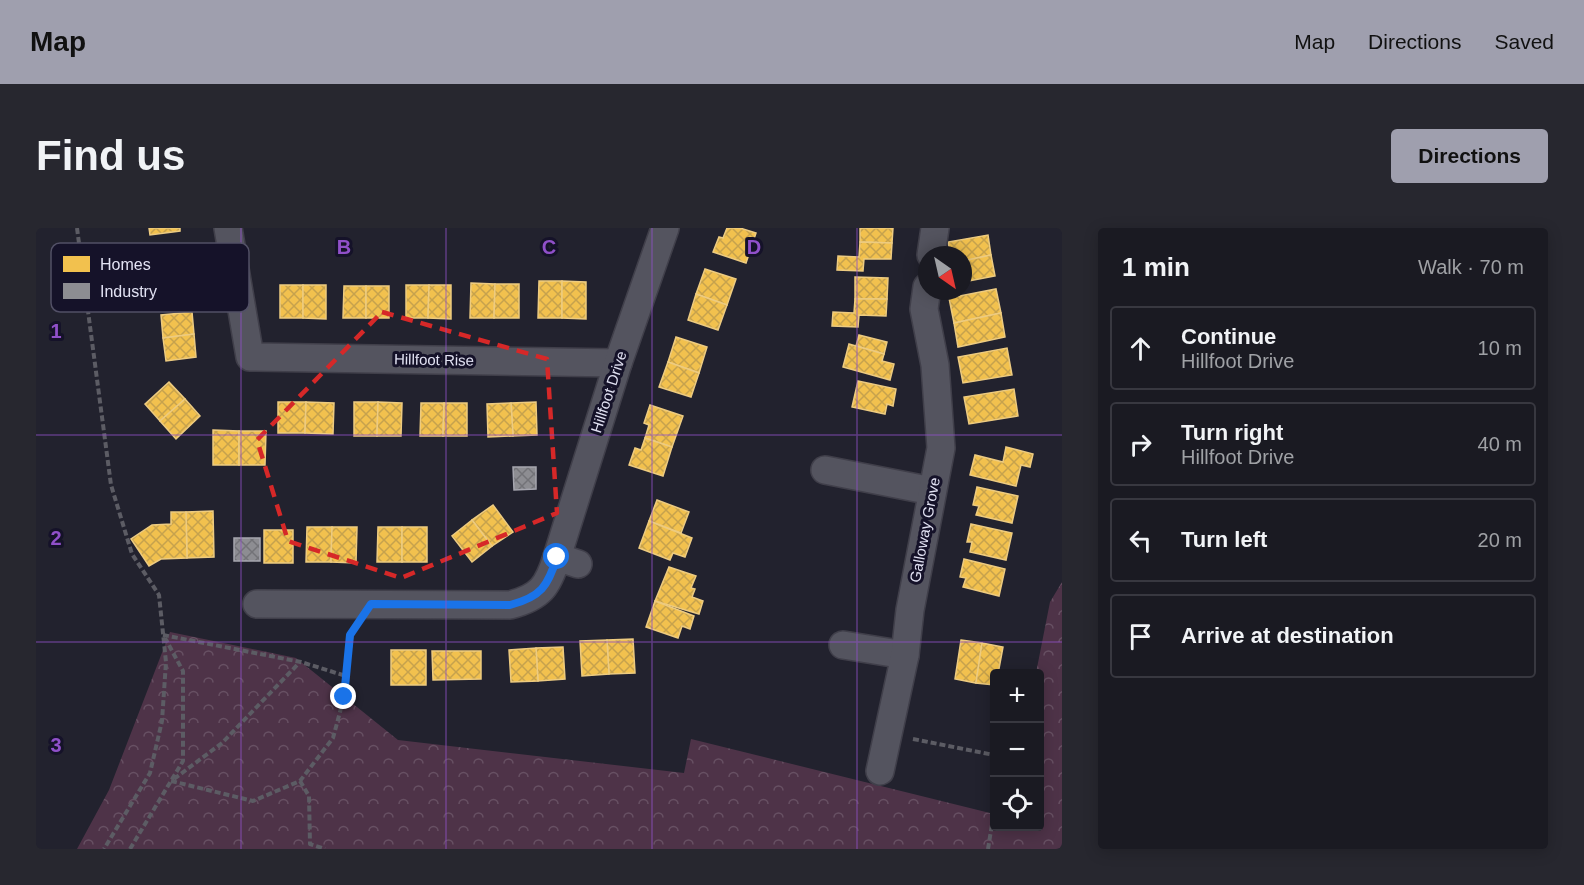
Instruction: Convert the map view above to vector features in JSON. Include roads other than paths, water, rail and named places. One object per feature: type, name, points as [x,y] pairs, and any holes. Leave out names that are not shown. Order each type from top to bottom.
[{"type":"street","name":"Hillfoot Rise","points":[[228,228],[231,243]]},
{"type":"street","name":"Hillfoot Drive","points":[[257,604],[510,605],[528,600],[543,589],[568,560],[618,363],[665,228]]},
{"type":"street","points":[[932,246],[935,228]]},
{"type":"street","name":"Galloway Grove","points":[[880,771],[905,656],[910,610],[941,448],[935,365],[924,309],[925,300]]},
{"type":"street","name":"Hillfoot Rise","points":[[242,312],[250,357],[618,363]]},
{"type":"street","points":[[825,470],[933,490]]},
{"type":"street","points":[[843,645],[905,656]]}]
